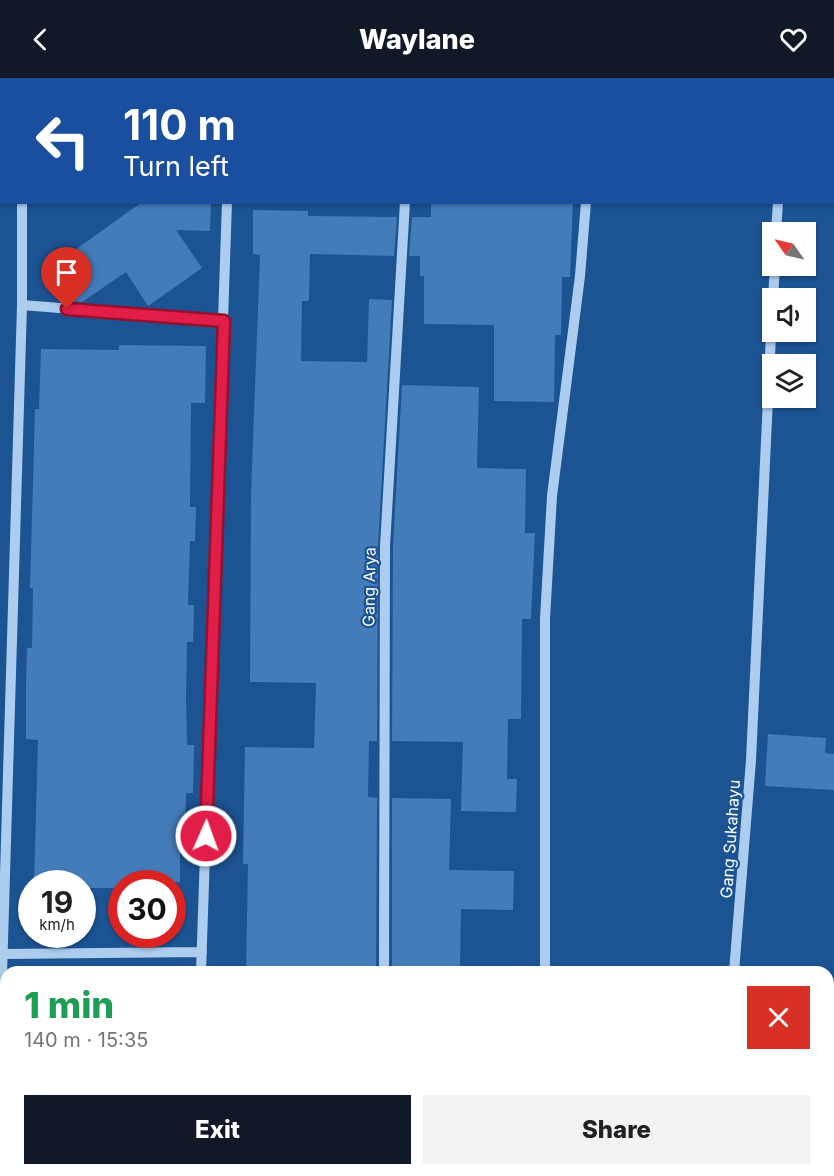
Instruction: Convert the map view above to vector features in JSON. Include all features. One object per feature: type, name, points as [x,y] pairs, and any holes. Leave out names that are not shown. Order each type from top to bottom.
[{"type":"street","points":[[3,966],[22,306],[22,204]]},
{"type":"street","points":[[201,966],[224,321],[226,204]]},
{"type":"street","name":"Gang Arya","points":[[384,966],[385,546],[405,204]]},
{"type":"street","points":[[545,966],[545,619],[552,496],[580,276],[586,204]]},
{"type":"street","points":[[777,222],[778,204]]},
{"type":"street","points":[[22,306],[224,321]]},
{"type":"street","name":"Gang Sukahayu","points":[[735,966],[754,708],[771,342]]},
{"type":"street","points":[[4,954],[202,952]]},
{"type":"building","points":[[139,204],[211,204],[210,231],[176,230],[202,268],[148,306],[126,272],[82,302],[68,301],[47,270]]},
{"type":"building","points":[[431,204],[573,204],[570,277],[562,277],[561,335],[555,335],[554,402],[494,401],[494,325],[424,324],[424,276],[420,276],[420,256],[409,256],[412,217],[431,217]]},
{"type":"building","points":[[253,210],[308,211],[308,216],[397,217],[394,256],[310,254],[309,301],[302,301],[301,361],[367,362],[369,299],[392,300],[378,546],[377,741],[369,741],[368,797],[377,798],[376,966],[246,966],[248,864],[243,864],[245,747],[314,748],[316,683],[250,682],[251,494],[260,255],[253,254]]},
{"type":"building","points":[[119,345],[206,346],[205,403],[191,403],[190,507],[196,507],[195,541],[190,541],[188,605],[194,605],[193,642],[187,642],[186,697],[187,745],[194,745],[193,793],[186,793],[185,836],[180,836],[180,870],[108,870],[108,888],[96,888],[96,870],[34,870],[38,740],[26,739],[26,686],[27,648],[32,648],[33,588],[30,588],[35,409],[39,409],[41,349],[119,350]]},
{"type":"building","points":[[402,385],[479,387],[477,468],[526,469],[525,533],[535,533],[531,619],[522,619],[521,719],[508,719],[507,779],[517,779],[516,812],[461,811],[463,742],[392,741],[393,546]]},
{"type":"building","points":[[768,734],[826,738],[825,753],[834,754],[834,790],[765,786]]},
{"type":"building","points":[[392,798],[451,799],[449,870],[514,871],[513,910],[461,909],[460,966],[392,966]]},
{"type":"route","points":[[67,309],[224,321],[206,836]]}]
